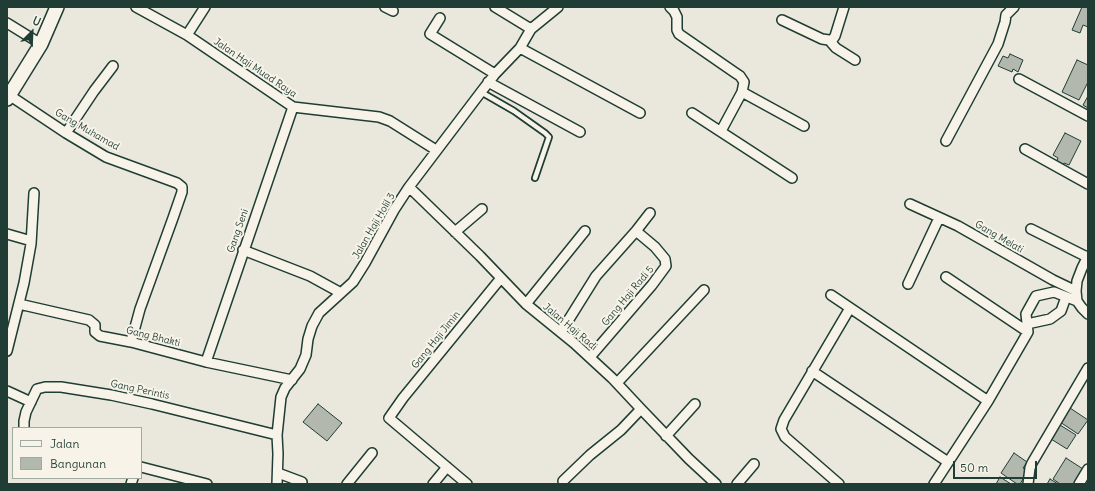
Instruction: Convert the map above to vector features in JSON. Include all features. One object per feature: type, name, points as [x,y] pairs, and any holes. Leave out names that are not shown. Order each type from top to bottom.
[{"type":"street","name":"Jalan Haji Muad Raya","points":[[136,7],[187,35],[293,107],[379,117],[390,121],[436,150]]},
{"type":"street","points":[[187,35],[205,7]]},
{"type":"street","points":[[495,7],[531,29]]},
{"type":"street","name":"Jalan Haji Holil 3","points":[[276,484],[278,473],[277,435],[281,397],[284,388],[300,369],[306,355],[308,339],[312,326],[319,313],[353,282],[394,210],[409,187],[488,82],[520,48],[531,29],[558,7]]},
{"type":"street","points":[[670,7],[677,17],[677,30],[679,34],[740,76],[744,82],[742,92],[721,131]]},
{"type":"street","points":[[782,20],[822,39],[829,40],[833,39],[835,36],[844,7]]},
{"type":"street","points":[[946,141],[998,44],[1006,15],[1014,7]]},
{"type":"street","points":[[8,97],[41,44],[54,8]]},
{"type":"street","points":[[440,18],[430,34],[495,74]]},
{"type":"street","points":[[7,23],[41,44]]},
{"type":"street","points":[[829,40],[836,48],[855,60]]},
{"type":"street","points":[[520,48],[640,113]]},
{"type":"street","points":[[66,133],[113,66]]},
{"type":"street","points":[[1019,80],[1088,116]]},
{"type":"street","points":[[488,82],[580,132]]},
{"type":"street","points":[[742,92],[804,126]]},
{"type":"street","name":"Gang Muhamad","points":[[8,97],[106,157],[142,169],[182,187],[182,192],[140,309],[131,342]]},
{"type":"street","name":"Gang Seni","points":[[206,362],[293,107]]},
{"type":"street","points":[[692,113],[792,178]]},
{"type":"street","points":[[1025,149],[1088,184]]},
{"type":"street","name":"Jalan Haji Radi","points":[[409,187],[526,304],[590,357],[617,383],[666,436],[716,484]]},
{"type":"street","points":[[7,351],[24,283],[31,244],[34,193]]},
{"type":"street","name":"Gang Melati","points":[[910,204],[958,226],[1053,280],[1076,291]]},
{"type":"street","points":[[455,232],[482,209]]},
{"type":"street","points":[[561,332],[596,276],[650,213]]},
{"type":"street","points":[[908,284],[939,218]]},
{"type":"street","points":[[1031,229],[1088,257],[1077,281],[1076,291],[1077,301],[1088,314]]},
{"type":"street","points":[[526,304],[585,231]]},
{"type":"street","name":"Gang Haji Radi 5","points":[[590,357],[652,285],[666,266],[665,259],[655,247],[636,231]]},
{"type":"street","points":[[7,234],[30,241]]},
{"type":"street","points":[[243,250],[310,276],[341,293]]},
{"type":"street","points":[[946,277],[1027,328]]},
{"type":"street","name":"Gang Haji Jimin","points":[[447,467],[389,418],[426,369],[501,278]]},
{"type":"street","points":[[617,383],[704,290]]},
{"type":"street","points":[[934,484],[988,401],[1027,328],[1026,314],[1036,296],[1054,292],[1077,301]]},
{"type":"street","points":[[831,295],[988,401]]},
{"type":"street","points":[[1027,328],[1050,319],[1061,311],[1066,297]]},
{"type":"street","name":"Gang Bhakti","points":[[18,304],[88,320],[95,325],[96,332],[100,336],[131,342],[206,362],[292,380]]},
{"type":"street","points":[[839,484],[781,432],[784,420],[850,308]]},
{"type":"street","points":[[1028,484],[1032,463],[1088,368]]},
{"type":"street","points":[[812,371],[948,462]]},
{"type":"street","name":"Gang Perintis","points":[[24,427],[24,421],[37,389],[46,387],[61,387],[111,395],[152,404],[277,435]]},
{"type":"street","points":[[7,391],[31,402]]},
{"type":"street","points":[[666,436],[695,404]]},
{"type":"street","points":[[563,481],[641,409]]},
{"type":"street","points":[[347,484],[372,453]]},
{"type":"street","points":[[737,484],[754,464]]},
{"type":"street","points":[[142,467],[207,484]]},
{"type":"street","points":[[433,484],[447,467],[467,484]]},
{"type":"street","points":[[1079,484],[1088,469]]},
{"type":"street","points":[[278,473],[302,482]]},
{"type":"lane","points":[[481,92],[514,111],[549,137],[535,178]]},
{"type":"building","points":[[1082,7],[1088,7],[1088,27],[1083,25],[1080,33],[1072,30]]},
{"type":"building","points":[[1010,54],[1023,60],[1018,72],[1013,69],[1012,72],[998,66],[1003,56],[1008,58]]},
{"type":"building","points":[[1077,60],[1088,65],[1088,82],[1079,100],[1062,92]]},
{"type":"building","points":[[1088,96],[1088,108],[1083,105]]},
{"type":"building","points":[[1065,133],[1081,141],[1069,165],[1064,163],[1062,166],[1056,163],[1058,158],[1053,155]]},
{"type":"building","points":[[318,404],[342,423],[327,441],[303,422]]},
{"type":"building","points":[[1070,408],[1088,420],[1078,434],[1060,422]]},
{"type":"building","points":[[1060,425],[1076,435],[1067,449],[1051,439]]},
{"type":"building","points":[[1014,453],[1027,462],[1023,468],[1028,471],[1020,484],[1017,484],[1001,473]]},
{"type":"building","points":[[1066,458],[1083,469],[1074,484],[1060,484],[1053,479]]},
{"type":"building","points":[[1000,477],[1011,484],[996,484]]},
{"type":"building","points":[[1050,479],[1058,484],[1047,484]]}]
